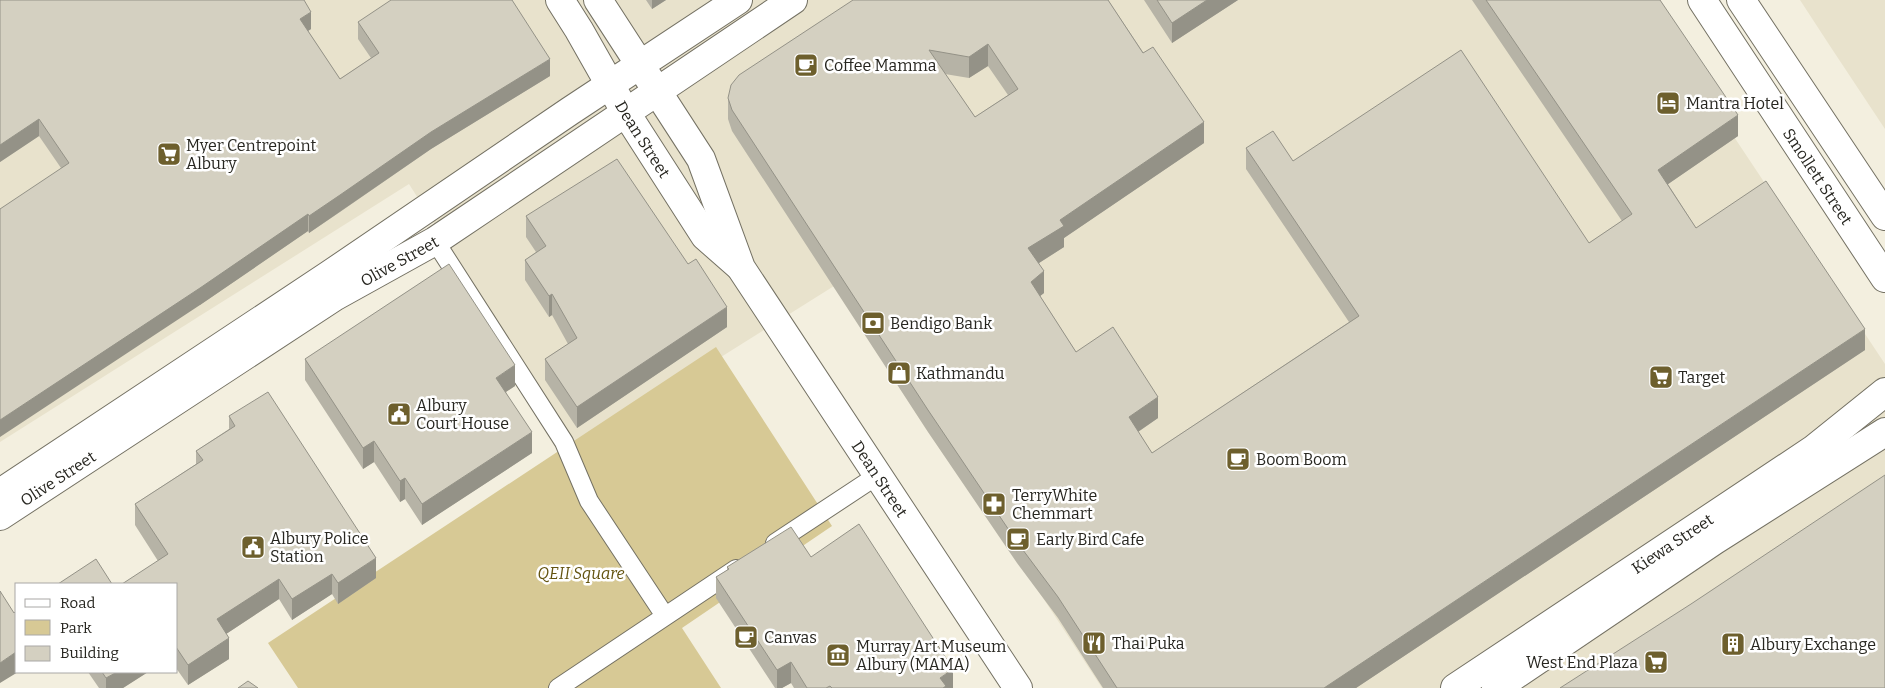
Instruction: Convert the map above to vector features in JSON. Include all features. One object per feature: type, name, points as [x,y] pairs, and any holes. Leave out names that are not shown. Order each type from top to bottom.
[{"type":"street","name":"Dean Street","points":[[560,0],[626,113],[705,236],[741,268]]},
{"type":"street","name":"Dean Street","points":[[598,0],[700,159],[741,268],[1018,688]]},
{"type":"street","name":"Olive Street","points":[[0,516],[609,85],[738,0]]},
{"type":"street","name":"Olive Street","points":[[0,492],[227,355],[435,241],[793,0]]},
{"type":"street","name":"Smollett Street","points":[[1702,0],[1885,278]]},
{"type":"street","name":"Smollett Street","points":[[1741,0],[1885,216]]},
{"type":"street","points":[[435,241],[564,442],[588,501],[665,616]]},
{"type":"street","name":"Kiewa Street","points":[[1496,688],[1709,532],[1885,392]]},
{"type":"street","name":"Kiewa Street","points":[[1455,688],[1709,532],[1885,432]]},
{"type":"street","points":[[558,688],[878,475]]},
{"type":"shaded area","points":[[0,0],[1643,0],[1885,364],[1885,688],[1102,688],[1043,598],[926,429],[834,286],[576,448],[409,184],[0,442]]},
{"type":"shaded area","points":[[1800,0],[1885,0],[1885,129],[1830,46]]},
{"type":"green space","name":"QEII Square","points":[[716,347],[832,526],[682,628],[721,688],[298,688],[268,643]]},
{"type":"building","points":[[0,0],[304,0],[311,12],[300,19],[340,79],[379,53],[358,22],[391,0],[512,0],[550,59],[431,132],[309,216],[308,214],[0,420],[0,209],[69,163],[39,119],[0,145]]},
{"type":"building","points":[[853,0],[1108,0],[1143,53],[1153,47],[1204,122],[1060,220],[1064,226],[1028,248],[1044,271],[1031,282],[1076,352],[1113,327],[1158,397],[1129,417],[1152,453],[1359,316],[1246,148],[1273,131],[1293,161],[1461,50],[1589,243],[1632,214],[1486,0],[1660,0],[1738,115],[1658,170],[1696,228],[1766,181],[1865,329],[1324,688],[1117,688],[1058,597],[1017,542],[928,410],[732,110],[728,98],[731,85],[739,75]],"holes":[[[988,44],[1018,89],[975,117],[929,50],[969,57]]]},
{"type":"building","points":[[1157,0],[1207,0],[1172,23]]},
{"type":"building","points":[[617,159],[688,264],[696,259],[727,307],[577,407],[545,359],[577,338],[552,294],[549,296],[525,260],[546,246],[526,216]]},
{"type":"building","name":"Albury Court House","points":[[449,264],[515,365],[496,378],[532,432],[422,504],[405,478],[400,481],[374,441],[363,448],[305,359]]},
{"type":"building","name":"Albury Police Station","points":[[268,392],[376,558],[338,583],[332,574],[292,599],[279,579],[217,619],[229,638],[188,665],[178,650],[178,583],[124,583],[168,554],[135,504],[203,460],[196,451],[235,426],[229,416]]},
{"type":"building","points":[[1885,475],[1885,688],[1560,688],[1691,604]]},
{"type":"building","points":[[859,524],[953,669],[940,678],[946,686],[943,688],[832,688],[830,686],[826,688],[807,688],[791,662],[777,670],[716,577],[729,569],[727,567],[791,527],[811,557]]},
{"type":"building","points":[[96,559],[111,583],[60,583]]},
{"type":"building","points":[[0,591],[15,612],[15,653],[0,663]]},
{"type":"building","points":[[103,673],[115,673],[106,678]]},
{"type":"building","points":[[248,681],[258,688],[238,688]]},
{"type":"place","name":"Coffee Mamma","points":[[806,65]]},
{"type":"place","name":"Mantra Hotel","points":[[1668,103]]},
{"type":"place","name":"Myer Centrepoint Albury","points":[[169,154]]},
{"type":"place","name":"Bendigo Bank","points":[[873,323]]},
{"type":"place","name":"Kathmandu","points":[[899,373]]},
{"type":"place","name":"Target","points":[[1661,377]]},
{"type":"place","name":"Albury Court House","points":[[399,414]]},
{"type":"place","name":"Boom Boom","points":[[1238,459]]},
{"type":"place","name":"TerryWhite Chemmart","points":[[994,504]]},
{"type":"place","name":"Early Bird Cafe","points":[[1018,539]]},
{"type":"place","name":"Albury Police Station","points":[[253,547]]},
{"type":"place","name":"Canvas","points":[[746,637]]},
{"type":"place","name":"Thai Puka","points":[[1094,643]]},
{"type":"place","name":"Albury Exchange","points":[[1733,644]]},
{"type":"place","name":"Murray Art Museum Albury (MAMA)","points":[[838,655]]},
{"type":"place","name":"West End Plaza","points":[[1656,662]]}]
